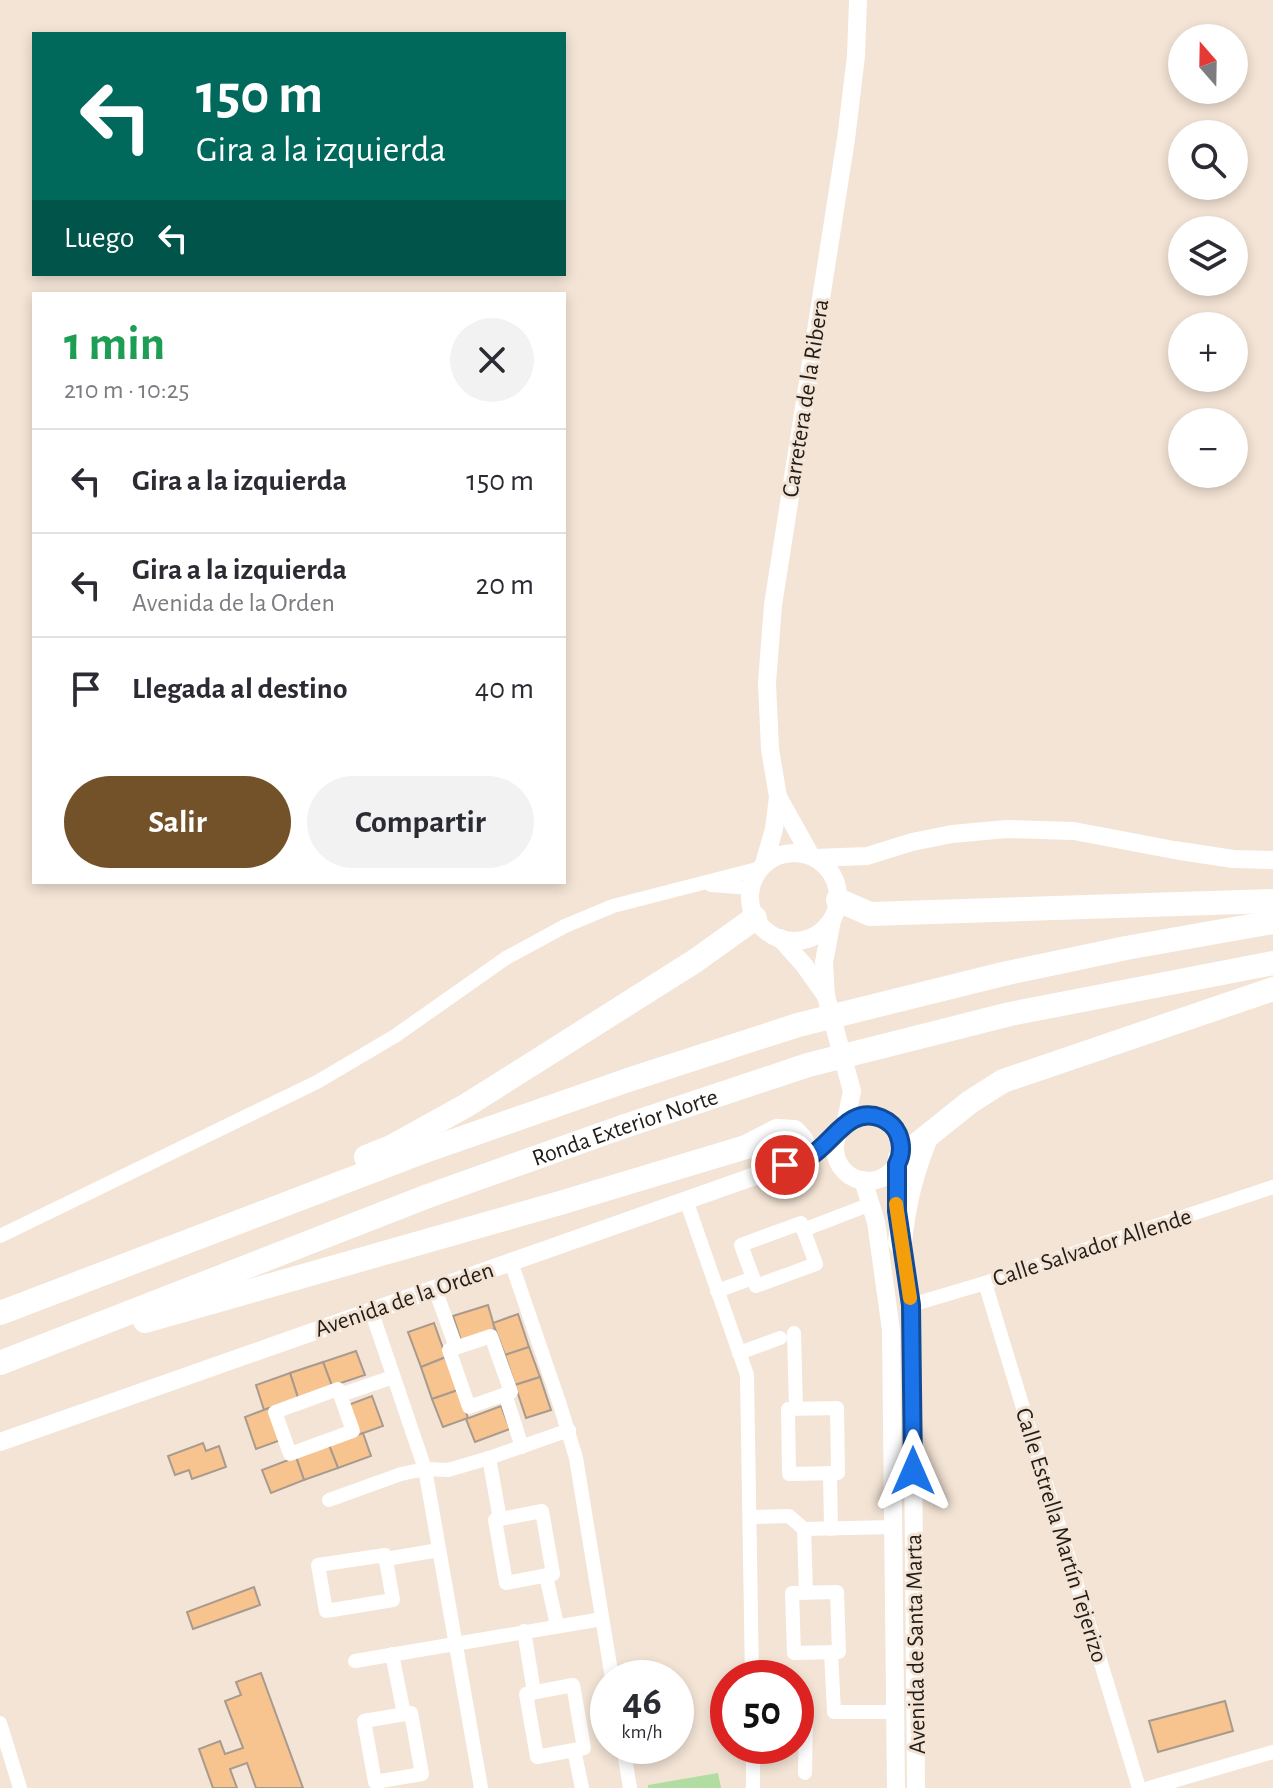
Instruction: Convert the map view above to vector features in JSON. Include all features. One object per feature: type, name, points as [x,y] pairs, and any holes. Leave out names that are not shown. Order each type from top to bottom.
[{"type":"highway","points":[[835,900],[870,914],[1273,901]]},
{"type":"highway","points":[[161,1251],[304,1182],[393,1146],[467,1105],[695,961],[755,918]]},
{"type":"highway","name":"Ronda Exterior Norte","points":[[0,1313],[422,1152],[798,1025],[1018,971],[1273,922]]},
{"type":"highway","name":"Ronda Exterior Norte","points":[[4,1362],[428,1196],[808,1065],[1010,1014],[1273,963]]},
{"type":"highway","points":[[898,1161],[970,1102],[1003,1081],[1273,989]]},
{"type":"highway","points":[[4,1362],[560,1203],[746,1147],[777,1131],[794,1132],[809,1157]]},
{"type":"highway","points":[[900,1242],[911,1174],[925,1138]]},
{"type":"street","name":"Carretera de la Ribera","points":[[778,797],[770,749],[767,683],[773,605],[846,139],[856,56],[858,0]]},
{"type":"street","points":[[778,797],[813,857]]},
{"type":"street","points":[[763,866],[774,829],[778,797]]},
{"type":"street","points":[[813,857],[867,856],[952,834],[1007,829],[1074,831],[1233,859],[1273,860]]},
{"type":"street","points":[[867,856],[835,900],[822,931],[809,938],[795,941],[770,934],[755,918],[751,908],[751,888],[755,875],[775,857],[799,853],[813,857],[830,870],[835,900],[824,962],[826,996],[850,1083],[874,1115]]},
{"type":"street","points":[[0,1236],[317,1082],[395,1036],[506,958],[565,926],[613,906],[763,866]]},
{"type":"street","points":[[699,885],[751,888]]},
{"type":"street","points":[[780,938],[826,996]]},
{"type":"street","points":[[843,1127],[850,1083]]},
{"type":"street","points":[[809,1157],[856,1178],[876,1180],[888,1174],[898,1161],[901,1144],[897,1131],[887,1120],[874,1115],[860,1116],[843,1127],[836,1140],[835,1152],[840,1165],[856,1178]]},
{"type":"street","name":"Avenida de la Orden","points":[[0,1442],[809,1157],[843,1127]]},
{"type":"street","name":"Avenida de Santa Marta","points":[[898,1161],[897,1211],[911,1305],[916,1788]]},
{"type":"street","name":"Avenida de Santa Marta","points":[[856,1178],[871,1204],[891,1330],[896,1788]]},
{"type":"street","name":"Calle Salvador Allende","points":[[911,1305],[1273,1187]]},
{"type":"street","points":[[686,1200],[747,1375],[752,1660]]},
{"type":"street","points":[[803,1230],[871,1204]]},
{"type":"street","points":[[801,1223],[803,1230],[816,1264],[756,1286],[741,1245],[801,1223]]},
{"type":"street","points":[[511,1262],[576,1458],[609,1660]]},
{"type":"street","points":[[717,1291],[753,1278]]},
{"type":"street","name":"Calle Estrella Martín Tejerizo","points":[[985,1283],[1139,1788]]},
{"type":"street","points":[[435,1289],[456,1347]]},
{"type":"street","points":[[371,1310],[425,1469],[481,1788]]},
{"type":"street","points":[[491,1336],[511,1392],[469,1407],[449,1350],[456,1347],[491,1336]]},
{"type":"street","points":[[739,1353],[787,1336],[796,1408]]},
{"type":"street","points":[[340,1395],[393,1377]]},
{"type":"street","points":[[338,1389],[340,1395],[353,1431],[290,1454],[275,1412],[338,1389]]},
{"type":"street","points":[[505,1394],[522,1447]]},
{"type":"street","points":[[796,1408],[837,1408],[838,1473],[789,1474],[788,1409],[796,1408]]},
{"type":"street","points":[[329,1500],[401,1474],[425,1469],[448,1470],[569,1430]]},
{"type":"street","points":[[489,1458],[500,1519]]},
{"type":"street","points":[[830,1473],[831,1529]]},
{"type":"street","points":[[542,1511],[553,1574],[506,1583],[495,1520],[500,1519],[542,1511]]},
{"type":"street","points":[[750,1517],[789,1516],[804,1529],[894,1527]]},
{"type":"street","points":[[804,1529],[806,1593]]},
{"type":"street","points":[[386,1559],[439,1550]]},
{"type":"street","points":[[385,1555],[386,1559],[393,1600],[326,1611],[318,1565],[385,1555]]},
{"type":"street","points":[[546,1576],[557,1625]]},
{"type":"street","points":[[837,1592],[839,1652],[794,1653],[792,1593],[806,1593],[837,1592]]},
{"type":"street","points":[[355,1661],[602,1619]]},
{"type":"street","points":[[524,1631],[534,1692]]},
{"type":"street","points":[[831,1652],[834,1712],[895,1712]]},
{"type":"street","points":[[392,1654],[404,1714]]},
{"type":"street","points":[[573,1685],[584,1748],[537,1757],[526,1694],[534,1692],[573,1685]]},
{"type":"street","points":[[411,1713],[422,1774],[383,1784],[375,1782],[364,1721],[404,1714],[411,1713]]},
{"type":"street","points":[[1,1731],[20,1788]]},
{"type":"street","points":[[574,1750],[582,1788]]},
{"type":"street","points":[[1149,1788],[1273,1752]]},
{"type":"street","points":[[626,1764],[630,1788]]},
{"type":"street","points":[[753,1764],[753,1788]]},
{"type":"street","points":[[805,1764],[805,1773]]},
{"type":"green space","points":[[718,1773],[721,1788],[648,1788],[648,1785]]},
{"type":"building","points":[[488,1305],[495,1329],[461,1340],[453,1316]]},
{"type":"building","points":[[518,1314],[529,1347],[505,1355],[493,1323]]},
{"type":"building","points":[[434,1323],[446,1357],[421,1367],[408,1332]]},
{"type":"building","points":[[529,1347],[540,1377],[515,1385],[505,1355]]},
{"type":"building","points":[[356,1351],[365,1375],[332,1386],[323,1362]]},
{"type":"building","points":[[446,1357],[458,1390],[432,1399],[421,1367]]},
{"type":"building","points":[[323,1362],[332,1386],[298,1398],[290,1373]]},
{"type":"building","points":[[290,1373],[298,1398],[264,1410],[256,1385]]},
{"type":"building","points":[[540,1377],[551,1410],[526,1418],[515,1385]]},
{"type":"building","points":[[458,1390],[468,1418],[443,1427],[432,1399]]},
{"type":"building","points":[[372,1396],[383,1426],[358,1435],[348,1405]]},
{"type":"building","points":[[501,1406],[510,1429],[475,1442],[466,1419]]},
{"type":"building","points":[[269,1408],[281,1440],[256,1449],[245,1417]]},
{"type":"building","points":[[363,1433],[371,1456],[338,1468],[329,1445]]},
{"type":"building","points":[[203,1443],[206,1451],[219,1446],[226,1467],[192,1479],[189,1470],[175,1475],[168,1456]]},
{"type":"building","points":[[329,1445],[338,1468],[304,1480],[296,1457]]},
{"type":"building","points":[[296,1457],[304,1480],[271,1493],[262,1470]]},
{"type":"building","points":[[254,1587],[260,1605],[193,1629],[187,1612]]},
{"type":"building","points":[[261,1673],[303,1788],[256,1788],[247,1763],[230,1769],[237,1788],[213,1788],[199,1749],[220,1741],[225,1754],[243,1748],[225,1701],[241,1695],[236,1682]]},
{"type":"building","points":[[1225,1701],[1233,1731],[1158,1752],[1149,1721]]},
{"type":"slow traffic","points":[[896,1204],[910,1298]]},
{"type":"route","points":[[785,1165],[809,1157],[849,1121],[860,1116],[874,1115],[887,1120],[897,1131],[901,1144],[897,1164],[897,1211],[911,1305],[913,1471]]}]
